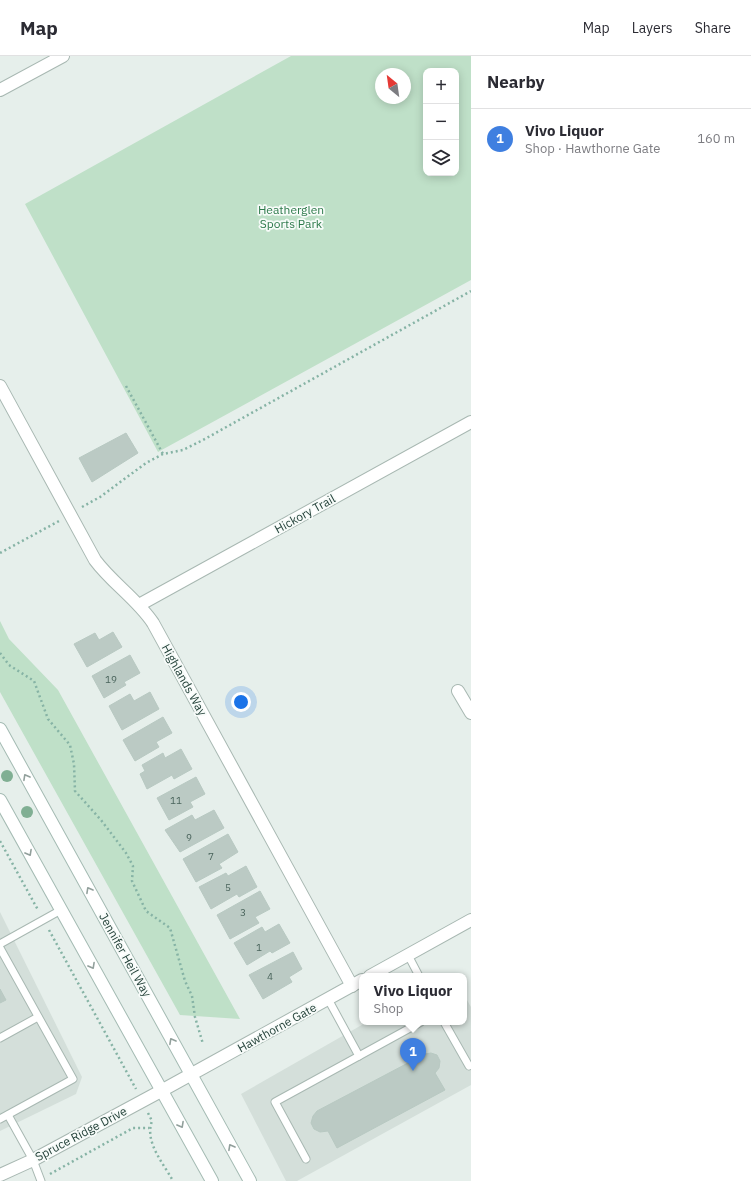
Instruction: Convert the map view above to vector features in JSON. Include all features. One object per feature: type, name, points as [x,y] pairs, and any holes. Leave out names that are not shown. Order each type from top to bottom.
[{"type":"street","points":[[0,90],[63,56]]},
{"type":"street","name":"Highlands Way","points":[[0,386],[101,568],[139,605],[155,628],[357,983]]},
{"type":"street","name":"Hickory Trail","points":[[139,605],[471,422]]},
{"type":"street","points":[[458,691],[471,713]]},
{"type":"street","name":"Jennifer Heil Way","points":[[0,729],[250,1181]]},
{"type":"street","points":[[0,800],[212,1181]]},
{"type":"street","points":[[375,973],[471,920]]},
{"type":"street","name":"Hawthorne Gate","points":[[162,1091],[357,983]]},
{"type":"street","name":"Spruce Ridge Drive","points":[[0,1175],[33,1160],[162,1091]]},
{"type":"lane","points":[[0,944],[61,910]]},
{"type":"lane","points":[[0,948],[73,1079],[0,1119]]},
{"type":"lane","points":[[408,955],[417,973]]},
{"type":"lane","points":[[328,999],[359,1056]]},
{"type":"lane","points":[[0,1038],[38,1017]]},
{"type":"lane","points":[[306,1159],[275,1102],[416,1025]]},
{"type":"lane","points":[[446,1025],[469,1066]]},
{"type":"lane","points":[[8,1115],[33,1160],[41,1180]]},
{"type":"path","points":[[0,553],[100,497],[146,463],[163,454],[183,450],[203,440],[471,291]]},
{"type":"path","points":[[126,386],[163,454]]},
{"type":"path","points":[[0,653],[9,665],[34,681],[48,719],[70,745],[74,764],[75,791],[101,820],[126,853],[133,866],[132,881],[146,911],[170,928],[185,981],[192,996],[195,1017],[203,1044]]},
{"type":"path","points":[[0,841],[34,901]]},
{"type":"path","points":[[57,944],[131,1080]]},
{"type":"path","points":[[152,1121],[149,1128],[151,1141],[173,1181]]},
{"type":"path","points":[[41,1180],[133,1128],[149,1128]]},
{"type":"shaded area","points":[[0,912],[82,1077],[76,1094],[0,1131]]},
{"type":"shaded area","points":[[467,1000],[471,1007],[471,1085],[297,1181],[286,1181],[241,1094],[362,1025],[467,1025]]},
{"type":"green space","name":"Heatherglen Sports Park","points":[[291,56],[471,56],[471,280],[158,452],[25,204]]},
{"type":"green space","points":[[0,621],[9,639],[58,690],[240,1019],[180,1015],[0,692]]},
{"type":"building","points":[[126,433],[138,453],[92,482],[79,458]]},
{"type":"building","points":[[113,632],[122,647],[87,667],[74,644],[95,633],[99,640]]},
{"type":"building","points":[[130,655],[140,673],[124,682],[126,685],[104,698],[92,676]]},
{"type":"building","points":[[150,692],[159,709],[122,730],[109,706],[130,694],[134,701]]},
{"type":"building","points":[[163,717],[172,733],[156,742],[159,747],[135,761],[123,740]]},
{"type":"building","points":[[181,749],[192,769],[174,779],[172,775],[147,789],[140,774],[145,771],[142,765],[163,753],[165,758]]},
{"type":"building","points":[[196,777],[205,794],[190,802],[193,807],[169,820],[157,798]]},
{"type":"building","points":[[214,810],[224,828],[180,852],[165,830],[192,815],[195,820]]},
{"type":"building","points":[[228,834],[238,852],[219,864],[222,868],[196,882],[183,859]]},
{"type":"building","points":[[246,866],[257,887],[239,897],[237,894],[211,909],[199,887],[226,873],[228,876]]},
{"type":"building","points":[[260,891],[270,909],[255,917],[259,923],[230,939],[217,915]]},
{"type":"building","points":[[279,924],[290,943],[272,953],[270,951],[247,965],[234,943],[262,927],[265,932]]},
{"type":"building","points":[[293,952],[302,969],[289,977],[292,982],[263,999],[249,975]]},
{"type":"building","points":[[0,989],[6,1000],[0,1003]]},
{"type":"building","points":[[431,1053],[437,1055],[440,1061],[439,1068],[435,1073],[445,1090],[337,1148],[328,1131],[320,1132],[314,1129],[311,1123],[313,1116],[317,1111],[425,1054]]},
{"type":"place","name":"Vivo Liquor","points":[[413,1071]]}]
